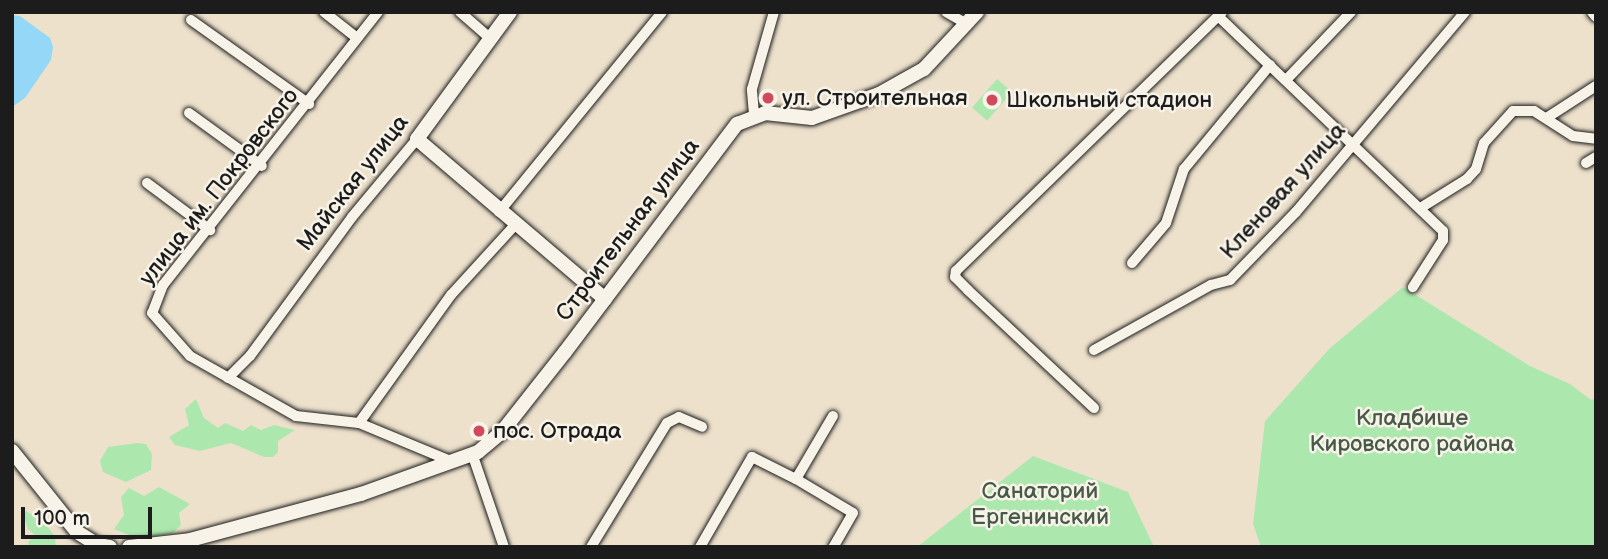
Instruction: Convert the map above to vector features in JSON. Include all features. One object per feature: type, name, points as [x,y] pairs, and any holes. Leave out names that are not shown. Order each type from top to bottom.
[{"type":"street","points":[[324,12],[357,38]]},
{"type":"street","name":"улица им. Покровского","points":[[378,12],[262,166],[163,285],[152,313],[190,356],[296,416],[359,423],[453,463]]},
{"type":"street","points":[[460,12],[491,39]]},
{"type":"street","name":"Майская улица","points":[[228,378],[250,356],[352,217],[417,139],[510,12]]},
{"type":"street","points":[[499,212],[662,12]]},
{"type":"street","points":[[774,12],[752,89],[754,114],[812,118],[849,107],[924,69],[977,12]]},
{"type":"street","points":[[946,12],[967,24]]},
{"type":"street","points":[[1287,79],[1351,12]]},
{"type":"street","name":"Кленовая улица","points":[[1094,350],[1211,285],[1230,280],[1296,212],[1353,141],[1465,12]]},
{"type":"street","points":[[1592,12],[1596,17]]},
{"type":"street","points":[[1094,408],[968,290],[955,277],[956,271],[1220,14],[1270,65],[1422,207],[1443,231],[1443,240],[1413,286]]},
{"type":"street","points":[[191,20],[309,104]]},
{"type":"street","points":[[1132,263],[1166,223],[1184,169],[1270,65]]},
{"type":"street","points":[[1548,117],[1596,86]]},
{"type":"street","points":[[1422,207],[1467,179],[1476,169],[1484,143],[1513,111],[1521,108],[1548,117],[1573,136],[1596,139]]},
{"type":"street","points":[[189,113],[262,166]]},
{"type":"street","name":"Строительная улица","points":[[129,547],[190,540],[361,494],[472,456],[501,433],[721,143],[754,114]]},
{"type":"street","points":[[417,139],[514,226],[604,299]]},
{"type":"street","points":[[1586,163],[1596,157]]},
{"type":"street","points":[[147,183],[210,230]]},
{"type":"street","points":[[359,423],[451,295],[514,226]]},
{"type":"street","points":[[796,479],[833,416]]},
{"type":"street","points":[[591,547],[667,423],[679,417],[702,427]]},
{"type":"street","points":[[12,451],[77,531],[98,545],[110,547]]},
{"type":"street","points":[[472,456],[503,544],[513,547]]},
{"type":"street","points":[[700,547],[752,457],[853,513],[833,547]]},
{"type":"green space","name":"Школьный стадион","points":[[997,79],[1012,92],[987,121],[972,108]]},
{"type":"green space","name":"Кладбище Кировского района","points":[[1403,287],[1530,366],[1570,384],[1591,400],[1596,398],[1596,547],[1261,547],[1253,524],[1265,421],[1329,349]]},
{"type":"green space","points":[[196,399],[204,418],[218,428],[225,423],[243,431],[251,425],[261,430],[274,425],[295,430],[278,441],[278,452],[273,457],[264,457],[231,443],[200,451],[175,445],[169,437],[189,425],[185,409]]},
{"type":"green space","points":[[146,444],[152,454],[151,470],[126,482],[103,472],[100,461],[108,447]]},
{"type":"green space","name":"Санаторий Ергенинский","points":[[1033,456],[1128,492],[1154,547],[917,547]]},
{"type":"green space","points":[[159,487],[190,504],[179,513],[181,525],[173,533],[139,539],[114,529],[124,515],[121,497],[129,488],[144,496]]},
{"type":"green space","points":[[21,508],[44,522],[55,537],[56,547],[30,547],[28,542],[35,535],[28,529]]},
{"type":"water","points":[[12,15],[20,16],[50,38],[53,47],[51,60],[25,98],[12,107]]},
{"type":"place","name":"ул. Строительная","points":[[768,98]]},
{"type":"place","name":"Школьный стадион","points":[[992,100]]},
{"type":"place","name":"пос. Отрада","points":[[479,431]]}]
